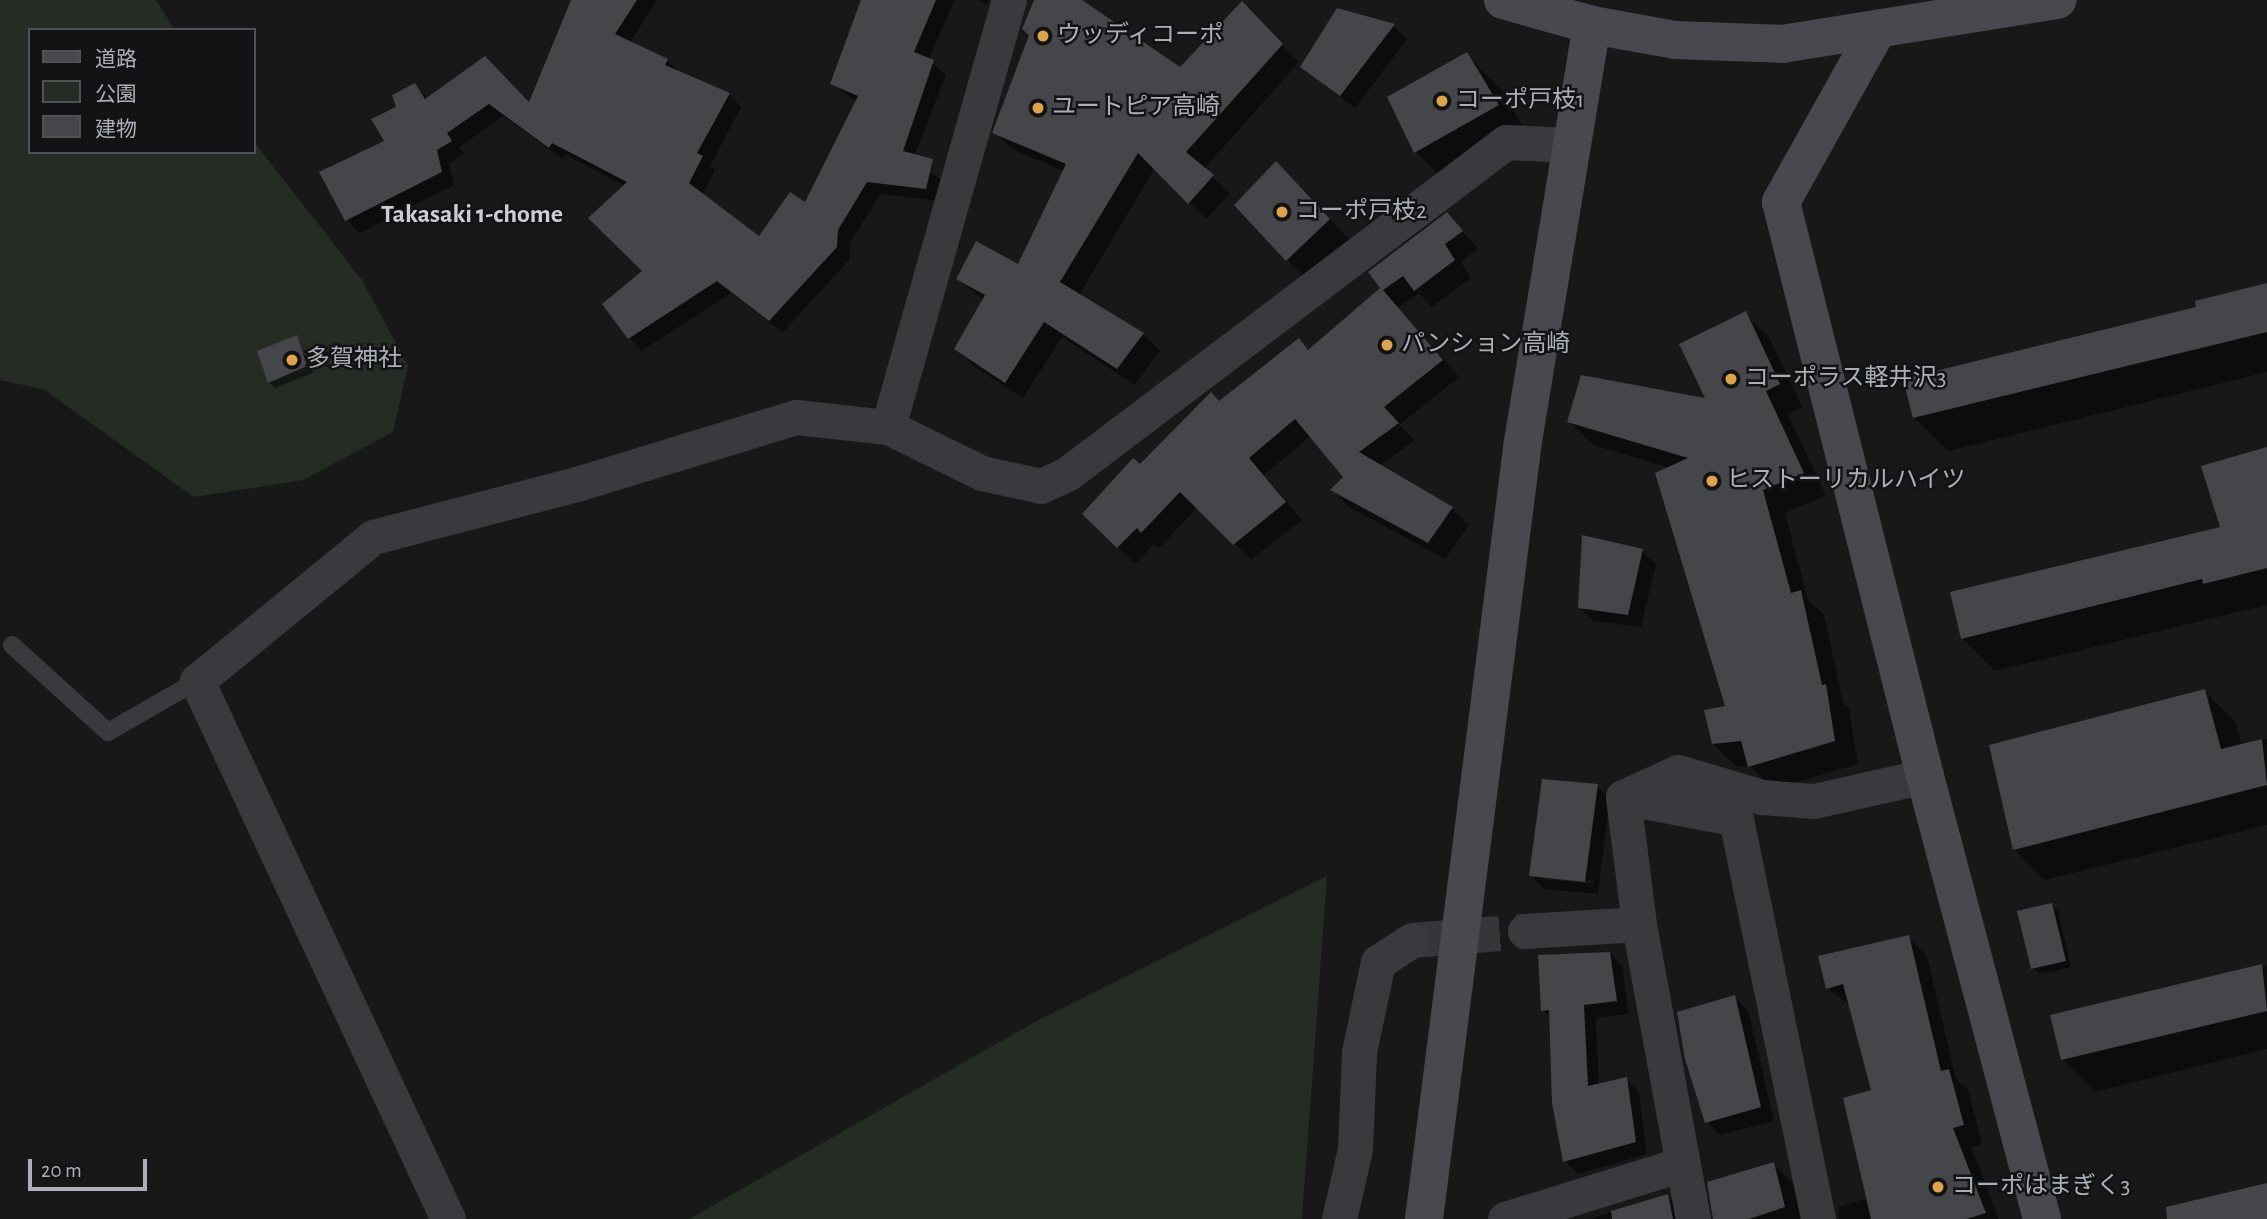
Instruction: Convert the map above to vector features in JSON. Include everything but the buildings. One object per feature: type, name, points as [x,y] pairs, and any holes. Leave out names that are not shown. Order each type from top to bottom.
[{"type":"street","points":[[888,427],[1009,0]]},
{"type":"street","points":[[1503,0],[1592,25],[1675,40],[1782,44],[1876,32],[2058,0]]},
{"type":"street","points":[[1424,1219],[1523,440],[1592,25]]},
{"type":"street","points":[[1876,32],[1781,202],[1925,776],[2042,1219]]},
{"type":"street","points":[[448,1219],[197,681],[373,537],[580,483],[796,417],[888,427],[982,472],[1041,486],[1067,474],[1506,142],[1571,145]]},
{"type":"street","points":[[1623,797],[1678,772],[1762,797],[1814,801],[1925,776]]},
{"type":"street","points":[[1623,797],[1639,924],[1693,1219]]},
{"type":"street","points":[[1623,797],[1736,819],[1818,1219]]},
{"type":"street","points":[[1525,931],[1639,924]]},
{"type":"street","points":[[1339,1219],[1355,1149],[1359,1052],[1378,962],[1412,940]]},
{"type":"street","points":[[1505,1219],[1683,1164]]},
{"type":"lane","points":[[12,645],[108,732],[197,681]]},
{"type":"green space","points":[[0,0],[156,0],[174,28],[28,28],[28,154],[256,154],[256,145],[362,280],[408,366],[393,432],[303,480],[194,497],[43,389],[0,380]]},
{"type":"green space","points":[[1327,876],[1302,1219],[689,1219],[1033,1023]]},
{"type":"tunnel","points":[[1412,940],[1525,931]]},
{"type":"place","name":"ウッディコーポ","points":[[1043,36]]},
{"type":"place","name":"コーポ戸枝1","points":[[1442,101]]},
{"type":"place","name":"ユートピア高崎","points":[[1038,108]]},
{"type":"place","name":"コーポ戸枝2","points":[[1282,212]]},
{"type":"place","name":"パンション高崎","points":[[1387,345]]},
{"type":"place","name":"多賀神社","points":[[292,360]]},
{"type":"place","name":"コーポラス軽井沢3","points":[[1731,379]]},
{"type":"place","name":"ヒストーリカルハイツ","points":[[1712,481]]},
{"type":"place","name":"コーポはまぎく3","points":[[1938,1187]]},
{"type":"district","name":"Takasaki 1-chome","points":[[472,215]]}]
